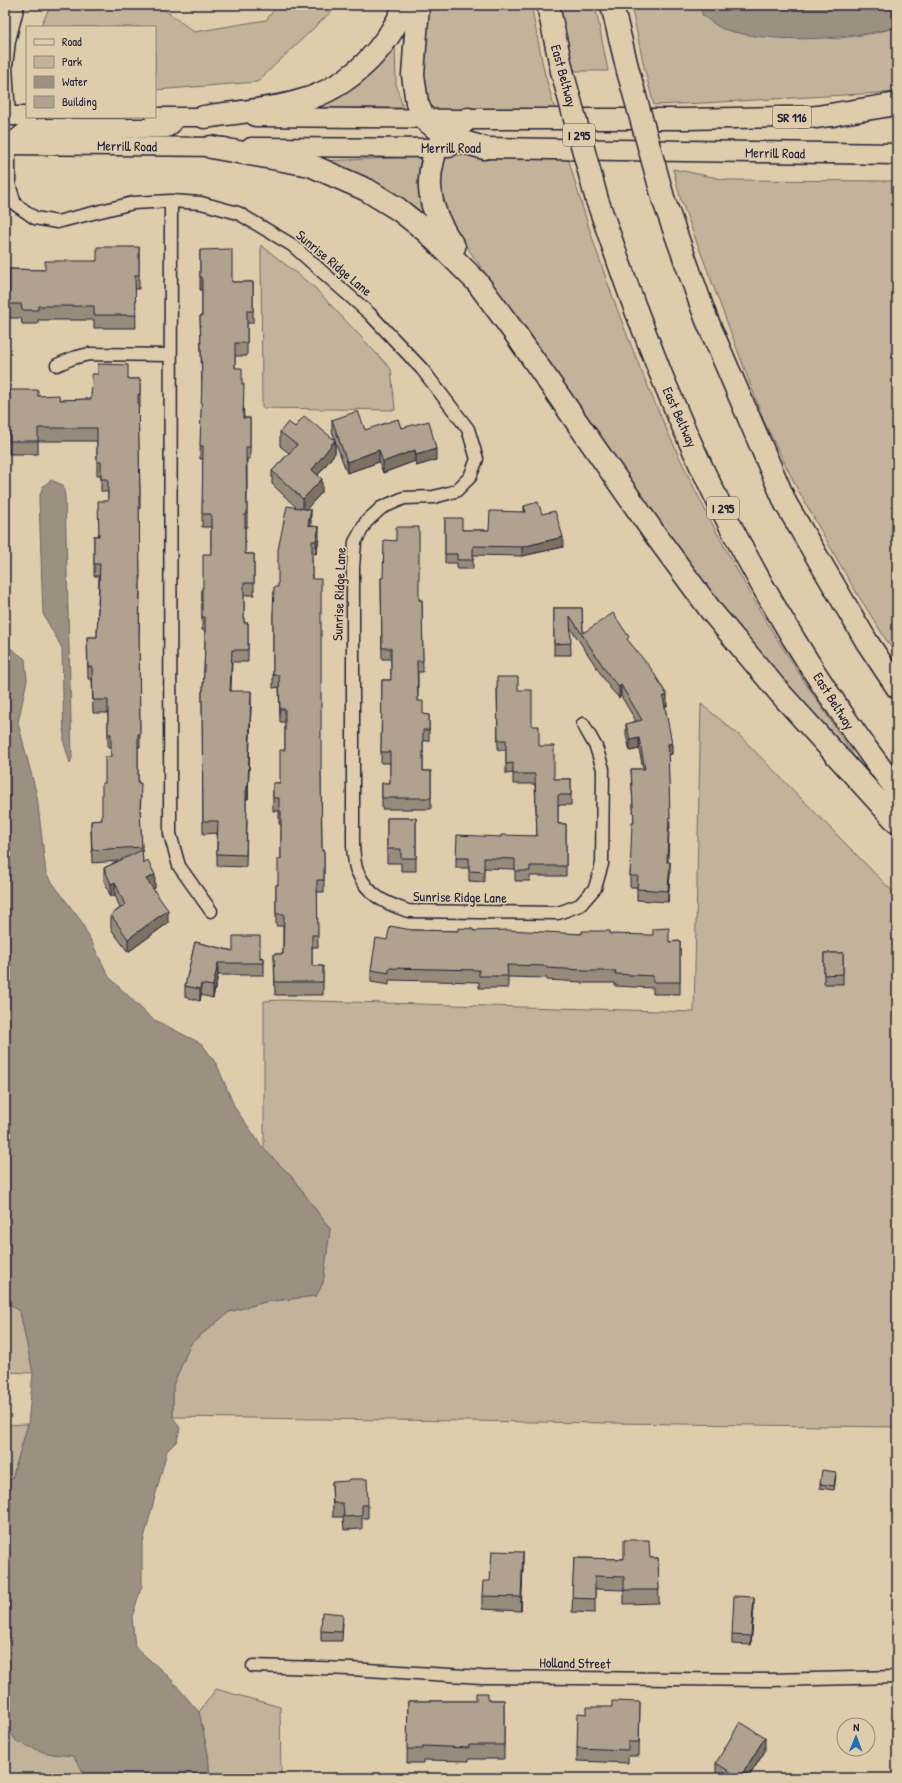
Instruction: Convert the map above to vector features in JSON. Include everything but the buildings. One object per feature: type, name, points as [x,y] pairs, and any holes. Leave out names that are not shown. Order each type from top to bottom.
[{"type":"highway","points":[[204,117],[281,106],[305,100],[331,88],[360,70],[385,42],[405,5]]},
{"type":"highway","points":[[418,5],[413,75],[417,103],[424,119],[442,142],[484,148]]},
{"type":"highway","name":"East Beltway","points":[[548,5],[562,70],[597,200],[641,323],[703,470],[774,604],[859,741],[897,790]]},
{"type":"highway","points":[[612,5],[628,71],[664,200],[706,318],[786,504],[867,642],[897,686]]},
{"type":"highway","points":[[817,117],[897,104]]},
{"type":"highway","points":[[468,119],[442,142],[429,175],[432,205],[444,232],[477,282],[518,336],[591,443],[712,612],[780,693],[897,822]]},
{"type":"highway","points":[[211,147],[310,165],[366,190],[398,209],[427,232],[477,282]]},
{"type":"main road","name":"Merrill Road","points":[[156,117],[687,119],[897,115]]},
{"type":"main road","points":[[6,118],[26,116]]},
{"type":"main road","points":[[7,145],[26,131],[40,128],[167,128],[183,117]]},
{"type":"main road","name":"Merrill Road","points":[[7,145],[211,147],[442,142]]},
{"type":"main road","name":"Merrill Road","points":[[484,148],[897,154]]},
{"type":"main road","points":[[849,153],[897,169]]},
{"type":"street","points":[[6,118],[6,66],[9,41],[18,5]]},
{"type":"street","name":"Sunrise Ridge Lane","points":[[7,145],[9,184],[15,204],[35,218],[57,222],[132,203],[171,201],[201,203],[238,213],[292,244],[370,314],[422,369],[468,428],[477,459],[470,477],[456,491],[434,497],[404,498],[381,508],[366,522],[355,542],[353,567],[352,846],[357,870],[370,891],[385,903],[408,911],[558,913],[580,905],[595,888],[602,864],[603,768],[596,747],[583,724]]},
{"type":"street","points":[[171,201],[170,834],[179,866],[211,911]]},
{"type":"street","points":[[56,365],[73,358],[89,354],[170,354]]},
{"type":"street","name":"Holland Street","points":[[253,1666],[352,1669],[482,1677],[770,1680],[897,1677]]},
{"type":"green space","points":[[51,5],[158,5],[194,32],[266,20],[278,5],[338,5],[257,82],[156,90],[156,26],[40,26]]},
{"type":"green space","points":[[423,5],[531,5],[544,71],[555,110],[431,110],[423,99]]},
{"type":"green space","points":[[558,5],[595,5],[608,71],[574,71]]},
{"type":"green space","points":[[631,5],[700,5],[703,16],[835,39],[876,33],[897,27],[897,92],[654,105]]},
{"type":"green space","points":[[395,41],[396,84],[403,108],[319,108],[320,101]]},
{"type":"green space","points":[[451,155],[568,158],[606,279],[653,398],[679,456],[736,569],[779,643],[864,771],[722,613],[439,207],[441,159]]},
{"type":"green space","points":[[424,157],[419,180],[419,195],[425,217],[318,161]]},
{"type":"green space","points":[[673,169],[727,180],[897,181],[897,657],[853,587],[798,490],[766,426],[681,200]]},
{"type":"green space","points":[[261,245],[315,288],[391,369],[395,410],[262,408]]},
{"type":"green space","points":[[701,704],[739,735],[897,896],[897,1427],[173,1417],[173,1385],[191,1343],[229,1312],[265,1302],[316,1296],[323,1283],[330,1229],[291,1176],[264,1149],[264,1001],[281,1000],[694,1012]]},
{"type":"green space","points":[[5,1300],[20,1312],[33,1373],[5,1372]]},
{"type":"green space","points":[[28,1424],[12,1479],[5,1482],[5,1425]]},
{"type":"green space","points":[[216,1689],[280,1707],[281,1778],[210,1778],[208,1754],[199,1712]]},
{"type":"green space","points":[[5,1725],[7,1728],[46,1753],[73,1756],[82,1769],[83,1778],[5,1778]]},
{"type":"water","points":[[700,5],[897,5],[897,27],[856,35],[812,39],[767,37],[723,29],[703,16]]},
{"type":"water","points":[[51,480],[63,485],[65,497],[72,758],[70,763],[64,743],[62,648],[43,614],[39,499],[43,486]]},
{"type":"water","points":[[5,644],[25,659],[27,680],[18,723],[37,796],[46,874],[81,921],[109,977],[151,1018],[202,1044],[217,1065],[235,1108],[264,1149],[291,1176],[330,1229],[323,1283],[316,1296],[265,1302],[229,1312],[191,1343],[173,1385],[173,1417],[180,1428],[177,1441],[167,1451],[142,1546],[142,1585],[132,1617],[135,1647],[168,1676],[199,1712],[208,1754],[210,1778],[83,1778],[82,1769],[73,1756],[46,1753],[17,1742],[5,1725],[5,1482],[12,1479],[28,1424],[33,1373],[20,1312],[5,1300]]}]
